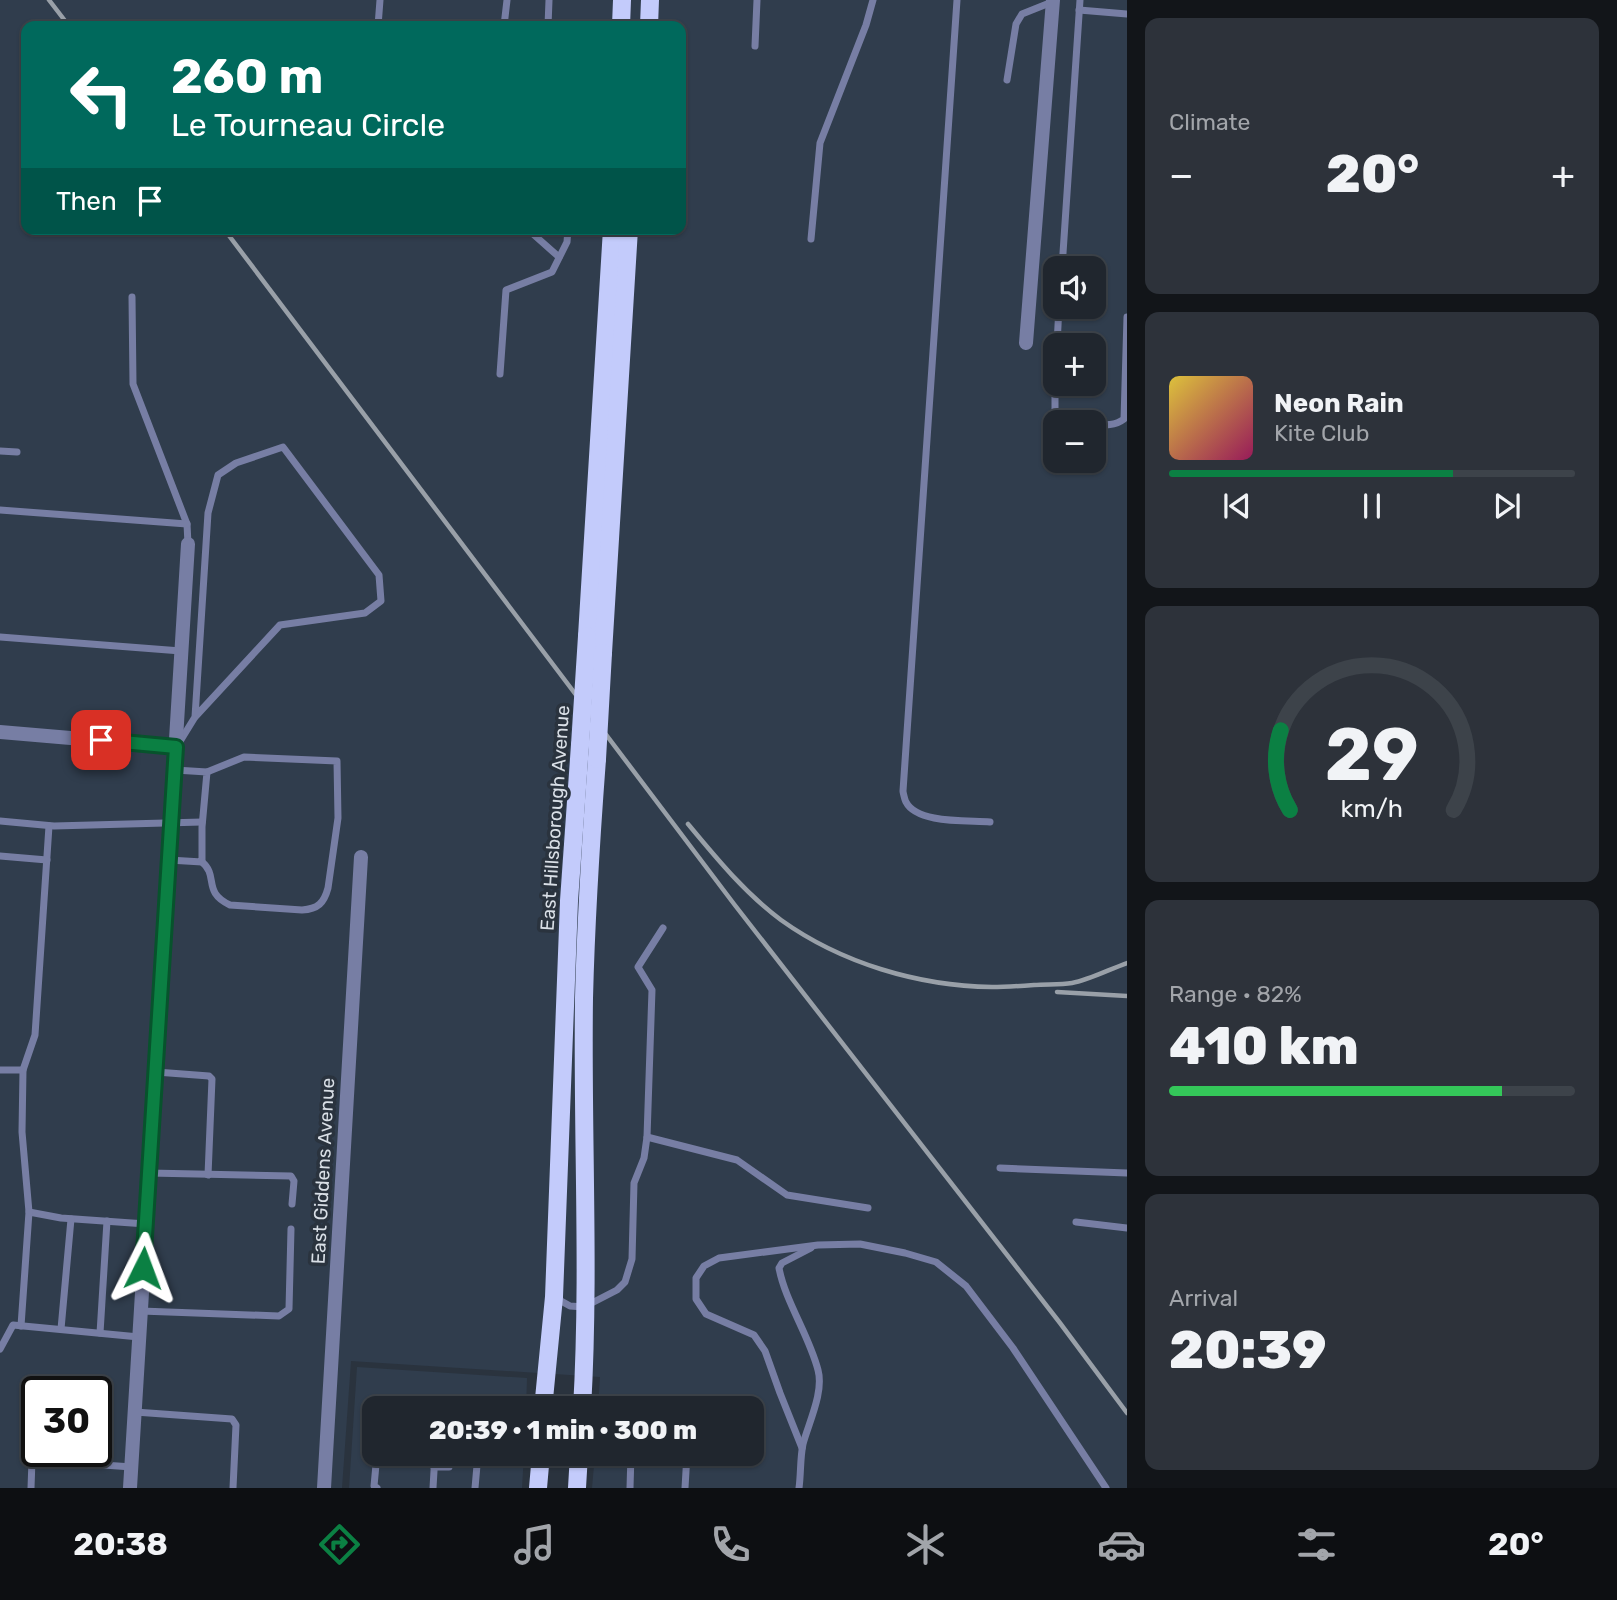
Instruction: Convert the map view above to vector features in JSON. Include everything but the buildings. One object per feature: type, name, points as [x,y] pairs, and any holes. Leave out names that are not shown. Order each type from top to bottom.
[{"type":"main road","points":[[621,21],[622,0]]},
{"type":"main road","points":[[649,21],[650,0]]},
{"type":"main road","name":"East Hillsborough Avenue","points":[[544,1396],[554,1297],[569,901],[612,235]]},
{"type":"main road","name":"East Hillsborough Avenue","points":[[582,1396],[587,901],[629,235]]},
{"type":"main road","points":[[538,1488],[540,1466]]},
{"type":"main road","points":[[577,1488],[578,1466]]},
{"type":"street","points":[[1026,343],[1053,1]]},
{"type":"street","points":[[130,1488],[188,544]]},
{"type":"street","points":[[0,732],[176,747]]},
{"type":"street","name":"East Giddens Avenue","points":[[324,1488],[361,857]]},
{"type":"lane","points":[[378,21],[380,0]]},
{"type":"lane","points":[[505,21],[507,0]]},
{"type":"lane","points":[[548,21],[549,0]]},
{"type":"lane","points":[[755,46],[757,0]]},
{"type":"lane","points":[[811,239],[820,143],[866,25],[873,0]]},
{"type":"lane","points":[[957,0],[903,791],[905,802],[921,814],[935,818],[990,821]]},
{"type":"lane","points":[[1063,256],[1080,0]]},
{"type":"lane","points":[[1007,80],[1016,24],[1022,15],[1053,1]]},
{"type":"lane","points":[[1079,10],[1127,14]]},
{"type":"lane","points":[[534,235],[559,257]]},
{"type":"lane","points":[[500,374],[506,290],[552,272],[567,242],[568,235]]},
{"type":"lane","points":[[132,297],[133,384],[187,524],[188,544]]},
{"type":"lane","points":[[1106,425],[1124,419],[1127,317]]},
{"type":"lane","points":[[176,747],[195,717],[280,625],[365,613],[380,601],[379,575],[283,447],[236,463],[218,475],[208,513],[195,717]]},
{"type":"lane","points":[[0,451],[18,452]]},
{"type":"lane","points":[[0,510],[187,524]]},
{"type":"lane","points":[[0,638],[182,651]]},
{"type":"lane","points":[[169,860],[202,862],[208,868],[215,894],[230,905],[314,909],[320,906],[328,888],[339,800],[337,761],[244,757],[206,772],[175,770]]},
{"type":"lane","points":[[202,862],[206,772]]},
{"type":"lane","points":[[0,821],[49,826],[202,822]]},
{"type":"lane","points":[[21,1326],[29,1212],[22,1132],[23,1070],[34,1035],[49,826]]},
{"type":"lane","points":[[0,856],[47,860]]},
{"type":"lane","points":[[554,1297],[570,1306],[584,1307],[617,1290],[625,1282],[632,1259],[634,1183],[645,1158],[647,1137],[652,990],[638,967],[663,928]]},
{"type":"lane","points":[[0,1070],[23,1070]]},
{"type":"lane","points":[[155,1072],[209,1076],[212,1079],[208,1175]]},
{"type":"lane","points":[[647,1137],[737,1160],[787,1195],[868,1208]]},
{"type":"lane","points":[[1000,1168],[1127,1173]]},
{"type":"lane","points":[[149,1173],[291,1176],[294,1181],[292,1204]]},
{"type":"lane","points":[[29,1212],[71,1219],[146,1224]]},
{"type":"lane","points":[[61,1329],[71,1219]]},
{"type":"lane","points":[[100,1333],[107,1222]]},
{"type":"lane","points":[[1076,1222],[1127,1228]]},
{"type":"lane","points":[[141,1311],[279,1316],[289,1309],[291,1229]]},
{"type":"lane","points":[[802,1448],[765,1351],[754,1335],[706,1314],[696,1299],[696,1278],[704,1266],[719,1258],[818,1245],[860,1244],[905,1252],[936,1262],[965,1286],[1013,1348],[1106,1488]]},
{"type":"lane","points":[[799,1488],[802,1448],[819,1388],[819,1372],[779,1268],[782,1263],[818,1245]]},
{"type":"lane","points":[[0,1349],[13,1325],[139,1336]]},
{"type":"lane","points":[[135,1412],[232,1419],[236,1425],[233,1488]]},
{"type":"lane","points":[[31,1488],[32,1460],[132,1466]]},
{"type":"lane","points":[[376,1466],[374,1486],[377,1488]]},
{"type":"lane","points":[[474,1466],[475,1488]]},
{"type":"lane","points":[[630,1488],[631,1466]]},
{"type":"lane","points":[[685,1488],[686,1466]]},
{"type":"lane","points":[[433,1488],[434,1467],[449,1467]]},
{"type":"shaded area","points":[[0,0],[1127,0],[1127,1488],[592,1488],[594,1466],[764,1466],[764,1396],[599,1396],[600,1377],[351,1361],[342,1488],[0,1488]]},
{"type":"shaded area","points":[[357,1367],[527,1378],[526,1396],[362,1396],[362,1466],[523,1466],[522,1488],[349,1488]]},
{"type":"railway","points":[[49,0],[65,21]]},
{"type":"railway","points":[[229,235],[734,904],[1127,1413]]},
{"type":"railway","points":[[688,824],[743,887],[781,920],[829,948],[881,969],[936,982],[1002,987],[1072,983],[1127,963]]},
{"type":"railway","points":[[1057,992],[1127,996]]},
{"type":"route","points":[[101,740],[176,747],[143,1268]]}]
